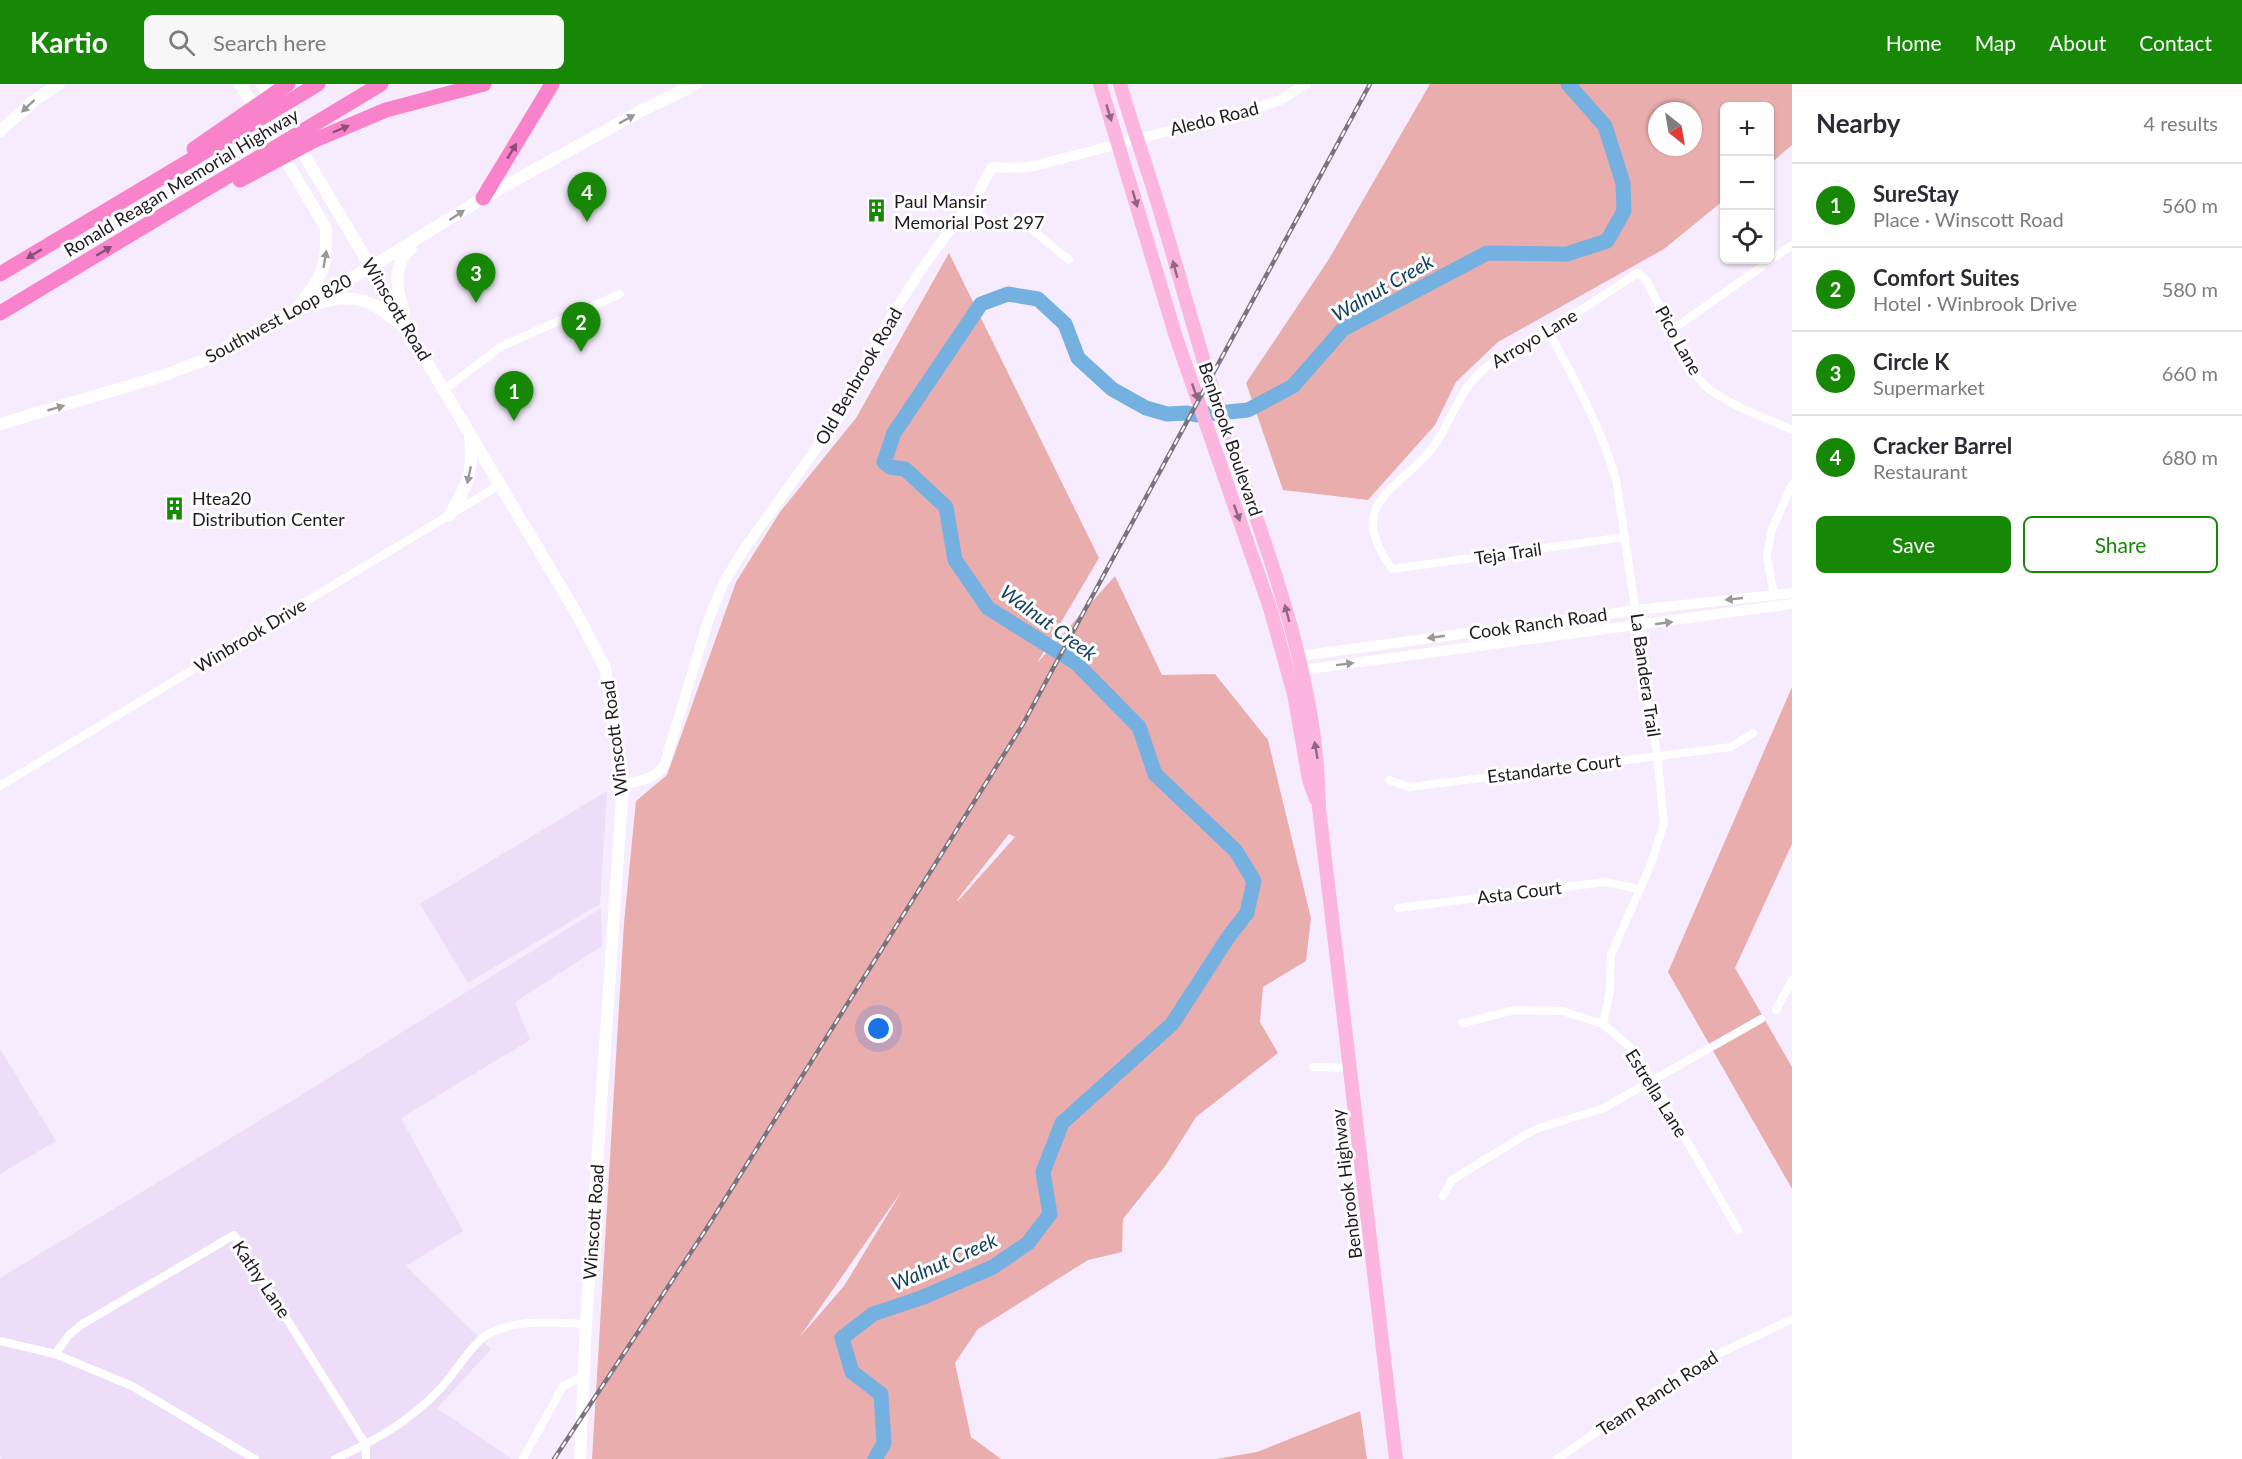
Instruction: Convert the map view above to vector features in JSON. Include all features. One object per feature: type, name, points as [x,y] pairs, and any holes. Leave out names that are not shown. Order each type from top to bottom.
[{"type":"highway","points":[[176,168],[199,143],[288,84]]},
{"type":"highway","name":"Ronald Reagan Memorial Highway","points":[[0,274],[318,84]]},
{"type":"highway","name":"Ronald Reagan Memorial Highway","points":[[0,313],[381,84]]},
{"type":"highway","points":[[211,186],[239,181],[315,140],[386,110],[483,84]]},
{"type":"highway","points":[[483,198],[552,84]]},
{"type":"main road","points":[[0,132],[36,99],[59,84]]},
{"type":"main road","points":[[240,84],[305,189],[326,228],[327,254],[321,277],[297,309]]},
{"type":"main road","name":"Winscott Road","points":[[262,84],[321,178],[603,661],[615,721],[623,784],[586,1324],[580,1459]]},
{"type":"main road","name":"Southwest Loop 820","points":[[0,424],[159,377],[207,359],[423,237],[483,198],[641,111],[696,84]]},
{"type":"main road","name":"Benbrook Boulevard","points":[[1100,84],[1176,337],[1267,599],[1293,664]]},
{"type":"main road","name":"Benbrook Boulevard","points":[[1120,84],[1153,188],[1191,325],[1284,603],[1293,664],[1319,764],[1319,808],[1331,904]]},
{"type":"main road","points":[[409,331],[397,278],[400,263],[406,252],[423,237]]},
{"type":"main road","points":[[297,309],[334,298],[354,297],[376,305],[409,331]]},
{"type":"main road","points":[[449,516],[470,480],[472,456],[469,430]]},
{"type":"main road","name":"Benbrook Highway","points":[[1331,904],[1396,1459]]},
{"type":"street","name":"Aledo Road","points":[[1118,143],[1270,104],[1306,84]]},
{"type":"street","name":"Old Benbrook Road","points":[[623,784],[647,780],[658,774],[664,766],[708,621],[724,582],[745,548],[840,415],[891,316],[925,264],[958,219],[970,208],[993,167],[1034,166],[1118,143]]},
{"type":"street","points":[[970,208],[993,224],[1029,227],[1069,260]]},
{"type":"street","points":[[1672,330],[1792,245]]},
{"type":"street","name":"Pico Lane","points":[[1638,273],[1646,280],[1689,363],[1706,387],[1731,402],[1792,430]]},
{"type":"street","name":"Arroyo Lane","points":[[1392,569],[1373,538],[1375,515],[1381,498],[1433,447],[1472,381],[1494,359],[1548,331],[1638,273]]},
{"type":"street","points":[[445,389],[502,346],[620,294]]},
{"type":"street","name":"La Bandera Trail","points":[[1548,331],[1586,399],[1603,437],[1616,479],[1637,610],[1664,823],[1640,889],[1611,955],[1610,991],[1603,1024]]},
{"type":"street","name":"Winbrook Drive","points":[[0,786],[501,484]]},
{"type":"street","points":[[1774,595],[1767,557],[1771,532],[1792,484]]},
{"type":"street","name":"Teja Trail","points":[[1392,569],[1625,537]]},
{"type":"street","name":"Cook Ranch Road","points":[[1293,664],[1637,610],[1792,593]]},
{"type":"street","name":"Cook Ranch Road","points":[[1293,664],[1639,626],[1792,604]]},
{"type":"street","name":"Estandarte Court","points":[[1389,780],[1409,787],[1731,747],[1753,734]]},
{"type":"street","name":"Asta Court","points":[[1398,908],[1605,882],[1640,889]]},
{"type":"street","points":[[1776,1010],[1792,980]]},
{"type":"street","name":"Estrella Lane","points":[[1463,1023],[1515,1010],[1562,1011],[1603,1024],[1630,1047],[1652,1080],[1738,1230]]},
{"type":"street","points":[[1443,1196],[1452,1180],[1525,1135],[1547,1125],[1594,1113],[1761,1019]]},
{"type":"street","points":[[1313,1067],[1351,1068]]},
{"type":"street","name":"Kathy Lane","points":[[55,1354],[69,1335],[81,1325],[234,1235],[366,1445]]},
{"type":"street","name":"Team Ranch Road","points":[[1557,1459],[1691,1368],[1792,1319]]},
{"type":"street","points":[[334,1459],[366,1445],[412,1418],[442,1388],[485,1335],[512,1325],[531,1322],[586,1324]]},
{"type":"street","points":[[0,1341],[55,1354],[132,1386],[255,1459]]},
{"type":"street","points":[[523,1459],[563,1386],[585,1376]]},
{"type":"street","points":[[366,1445],[366,1459]]},
{"type":"shaded area","points":[[1430,84],[1792,84],[1792,145],[1774,161],[1774,102],[1720,102],[1720,203],[1664,249],[1498,342],[1456,382],[1435,425],[1368,500],[1283,490],[1246,383],[1329,259]]},
{"type":"shaded area","points":[[949,253],[1099,558],[1037,663],[1115,576],[1162,675],[1215,674],[1268,740],[1311,918],[1306,961],[1263,987],[1260,1022],[1278,1053],[1196,1117],[1166,1165],[1123,1219],[1122,1252],[1088,1260],[978,1329],[955,1363],[971,1437],[1001,1459],[592,1459],[624,923],[636,801],[667,775],[736,582],[780,512],[856,418]],"holes":[[[1009,834],[1015,837],[958,901],[957,900]],[[903,1189],[844,1286],[799,1338]]]},
{"type":"shaded area","points":[[1792,687],[1792,844],[1735,968],[1792,1067],[1792,1189],[1668,972]]},
{"type":"shaded area","points":[[607,791],[600,904],[468,983],[420,904]]},
{"type":"shaded area","points":[[601,908],[602,946],[515,1002],[530,1040],[401,1118],[463,1231],[406,1266],[491,1349],[437,1408],[512,1459],[2,1459],[0,1456],[0,1278],[290,1102]]},
{"type":"shaded area","points":[[0,1049],[56,1141],[0,1174]]},
{"type":"shaded area","points":[[1360,1411],[1367,1459],[1216,1459],[1257,1452]]},
{"type":"waterway","name":"Walnut Creek","points":[[875,1459],[884,1443],[881,1394],[852,1372],[842,1338],[873,1314],[921,1298],[993,1267],[1028,1243],[1050,1214],[1043,1172],[1062,1123],[1172,1024],[1229,936],[1247,913],[1254,881],[1236,851],[1155,774],[1139,727],[1076,663],[988,608],[955,560],[946,507],[905,469],[890,467],[884,462],[894,433],[981,304],[1008,294],[1038,299],[1065,324],[1078,358],[1112,389],[1146,408],[1167,414],[1197,415],[1248,410],[1293,386],[1343,329],[1487,253],[1567,254],[1607,241],[1624,211],[1623,183],[1605,126],[1568,84]]},
{"type":"railway","points":[[554,1459],[705,1231],[1023,724],[1370,84]]},
{"type":"place","name":"Paul Mansir Memorial Post 297","points":[[876,211]]},
{"type":"place","name":"Cracker Barrel","points":[[587,222]]},
{"type":"place","name":"Circle K","points":[[476,303]]},
{"type":"place","name":"Comfort Suites","points":[[581,352]]},
{"type":"place","name":"SureStay","points":[[514,421]]},
{"type":"place","name":"Htea20 Distribution Center","points":[[174,508]]}]
